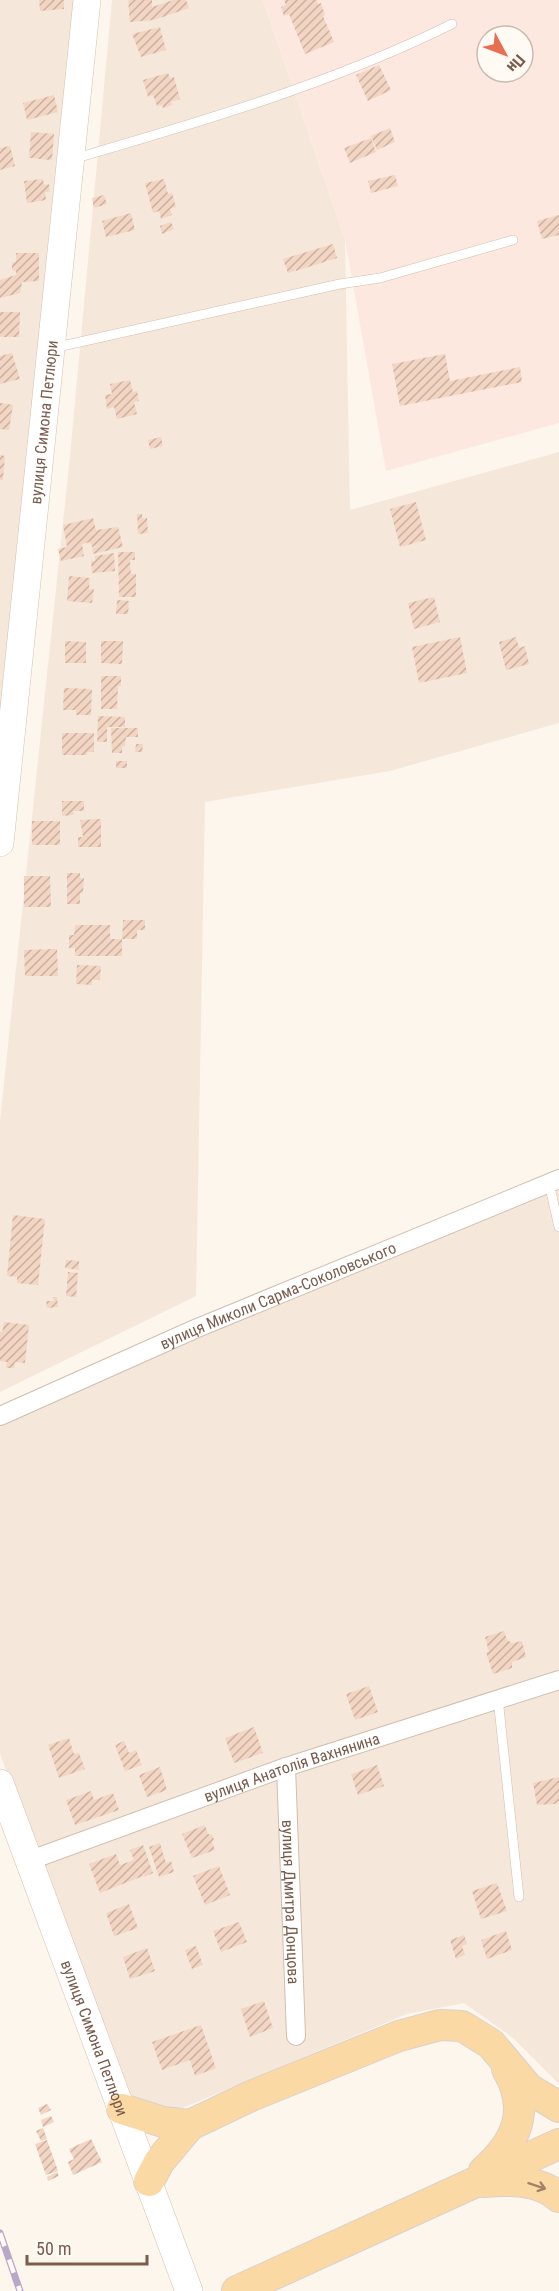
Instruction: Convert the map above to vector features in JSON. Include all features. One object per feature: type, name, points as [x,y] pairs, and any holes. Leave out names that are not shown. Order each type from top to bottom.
[{"type":"main road","points":[[149,2181],[164,2155],[190,2125],[251,2096],[399,2036],[440,2025],[462,2026],[491,2044],[529,2089],[559,2107]]},
{"type":"main road","points":[[471,2183],[500,2157],[512,2140],[518,2122],[520,2101],[510,2075],[491,2044]]},
{"type":"main road","points":[[122,2109],[163,2122],[190,2125]]},
{"type":"main road","points":[[237,2291],[559,2144]]},
{"type":"main road","points":[[471,2183],[512,2180],[533,2185],[555,2193],[559,2197]]},
{"type":"street","name":"вулиця Симона Петлюри","points":[[0,843],[87,0]]},
{"type":"street","name":"вулиця Миколи Сарма-Соколовського","points":[[0,1416],[195,1329],[554,1181]]},
{"type":"street","name":"вулиця Анатолія Вахнянина","points":[[28,1861],[286,1767],[559,1680]]},
{"type":"street","name":"вулиця Дмитра Донцова","points":[[286,1767],[296,2036]]},
{"type":"street","name":"вулиця Симона Петлюри","points":[[0,1783],[189,2291]]},
{"type":"lane","points":[[71,160],[326,79],[417,42],[452,24]]},
{"type":"lane","points":[[51,348],[340,284],[380,279],[513,240]]},
{"type":"lane","points":[[554,1181],[559,1227]]},
{"type":"lane","points":[[498,1698],[519,1897]]},
{"type":"shaded area","points":[[0,0],[82,0],[0,790]]},
{"type":"shaded area","points":[[112,0],[263,0],[345,240],[350,510],[559,452],[559,723],[390,771],[205,802],[196,1296],[0,1392],[0,1121],[70,456]]},
{"type":"shaded area","points":[[263,0],[559,0],[559,423],[386,471],[345,240]]},
{"type":"shaded area","points":[[559,1181],[559,2084],[513,2038],[464,2003],[407,2014],[180,2109],[157,2112],[128,2096],[0,1754],[0,1416]]},
{"type":"building","points":[[39,0],[64,0],[64,9],[40,11]]},
{"type":"building","points":[[128,0],[152,0],[152,7],[173,0],[186,0],[189,8],[154,20],[130,22]]},
{"type":"building","points":[[284,0],[317,0],[318,4],[321,3],[325,15],[323,16],[334,42],[305,54],[289,14],[284,16],[281,7],[286,5]]},
{"type":"building","points":[[160,27],[166,50],[141,57],[132,34]]},
{"type":"building","points":[[379,65],[391,90],[368,101],[356,75]]},
{"type":"building","points":[[168,73],[170,78],[174,77],[180,99],[163,108],[162,105],[157,106],[153,95],[148,97],[143,80]]},
{"type":"building","points":[[54,95],[58,112],[27,120],[23,103]]},
{"type":"building","points":[[390,128],[395,142],[377,150],[371,136]]},
{"type":"building","points":[[31,132],[54,134],[52,160],[29,158]]},
{"type":"building","points":[[371,138],[376,152],[350,163],[344,148]]},
{"type":"building","points":[[10,146],[15,166],[0,170],[0,148]]},
{"type":"building","points":[[395,175],[398,186],[371,193],[368,181]]},
{"type":"building","points":[[43,179],[44,185],[49,184],[50,192],[45,192],[46,200],[27,203],[24,181]]},
{"type":"building","points":[[164,179],[168,194],[172,193],[176,207],[170,209],[172,215],[161,219],[159,211],[153,213],[145,183]]},
{"type":"building","points":[[104,195],[107,204],[94,208],[92,198]]},
{"type":"building","points":[[131,213],[135,230],[106,237],[102,221]]},
{"type":"building","points":[[559,215],[559,235],[542,239],[537,221]]},
{"type":"building","points":[[171,222],[174,229],[162,234],[160,226]]},
{"type":"building","points":[[333,244],[337,258],[296,271],[294,265],[295,271],[288,273],[283,259]]},
{"type":"building","points":[[16,253],[39,253],[39,281],[22,282],[20,293],[0,298],[0,280],[16,275],[16,271],[12,270],[12,263],[16,261]]},
{"type":"building","points":[[0,312],[20,312],[19,337],[0,337]]},
{"type":"building","points":[[12,353],[20,379],[0,384],[0,356]]},
{"type":"building","points":[[445,354],[450,381],[520,367],[522,382],[400,406],[392,364]]},
{"type":"building","points":[[130,380],[133,392],[137,391],[139,401],[134,402],[137,414],[117,419],[114,407],[107,409],[105,395],[112,394],[110,384]]},
{"type":"building","points":[[0,403],[13,405],[9,430],[0,429]]},
{"type":"building","points":[[161,437],[163,446],[150,449],[148,440]]},
{"type":"building","points":[[0,455],[5,456],[3,480],[0,480]]},
{"type":"building","points":[[416,502],[426,540],[400,547],[390,509]]},
{"type":"building","points":[[137,514],[142,514],[142,518],[147,518],[148,533],[138,534]]},
{"type":"building","points":[[93,518],[96,530],[118,527],[123,547],[93,554],[92,548],[101,545],[92,547],[90,542],[82,544],[84,556],[61,561],[58,549],[67,547],[63,525]]},
{"type":"building","points":[[118,552],[135,552],[135,560],[130,560],[131,574],[136,574],[136,597],[119,597]]},
{"type":"building","points":[[114,553],[115,571],[92,573],[91,561],[95,561],[95,556]]},
{"type":"building","points":[[69,576],[90,578],[89,589],[94,589],[92,603],[67,601]]},
{"type":"building","points":[[434,597],[440,622],[414,629],[408,603]]},
{"type":"building","points":[[117,600],[129,601],[128,614],[116,614]]},
{"type":"building","points":[[460,637],[467,673],[419,683],[412,647]]},
{"type":"building","points":[[516,637],[519,648],[525,646],[529,664],[506,670],[499,642]]},
{"type":"building","points":[[65,641],[86,642],[86,663],[65,663]]},
{"type":"building","points":[[101,641],[123,641],[122,664],[101,663]]},
{"type":"building","points":[[101,676],[121,676],[117,709],[101,709]]},
{"type":"building","points":[[64,688],[92,689],[91,715],[76,715],[76,710],[63,710]]},
{"type":"building","points":[[98,716],[125,717],[125,727],[107,727],[107,742],[97,742]]},
{"type":"building","points":[[111,728],[138,728],[138,737],[126,737],[122,753],[112,753]]},
{"type":"building","points":[[62,733],[94,733],[94,752],[87,752],[87,755],[62,755]]},
{"type":"building","points":[[136,744],[143,744],[142,752],[135,752]]},
{"type":"building","points":[[116,761],[127,761],[127,768],[116,768]]},
{"type":"building","points":[[62,801],[84,801],[84,811],[73,811],[73,815],[62,816]]},
{"type":"building","points":[[101,819],[101,847],[78,847],[78,837],[83,837],[80,820]]},
{"type":"building","points":[[32,821],[60,821],[60,845],[32,845]]},
{"type":"building","points":[[67,873],[80,873],[80,878],[84,878],[80,904],[67,904]]},
{"type":"building","points":[[24,876],[50,876],[51,907],[24,907]]},
{"type":"building","points":[[123,920],[145,920],[145,930],[137,930],[137,939],[122,939]]},
{"type":"building","points":[[75,925],[110,925],[110,939],[122,939],[122,956],[75,956],[75,948],[69,948],[69,935],[74,935]]},
{"type":"building","points":[[57,949],[58,976],[25,976],[24,950]]},
{"type":"building","points":[[77,965],[101,966],[100,980],[92,980],[92,985],[76,984]]},
{"type":"building","points":[[13,1215],[45,1219],[38,1285],[17,1283],[17,1277],[7,1276]]},
{"type":"building","points":[[66,1260],[79,1261],[79,1270],[65,1268]]},
{"type":"building","points":[[68,1272],[78,1273],[76,1297],[66,1296]]},
{"type":"building","points":[[53,1297],[57,1297],[58,1307],[47,1308],[46,1301],[54,1301]]},
{"type":"building","points":[[4,1322],[29,1325],[25,1363],[15,1362],[14,1368],[6,1368],[7,1362],[0,1361],[0,1332],[2,1333]]},
{"type":"building","points":[[504,1631],[507,1640],[512,1643],[522,1641],[526,1657],[512,1662],[512,1668],[493,1674],[486,1652],[489,1652],[485,1637]]},
{"type":"building","points":[[369,1686],[378,1712],[355,1720],[346,1694]]},
{"type":"building","points":[[254,1727],[263,1753],[234,1763],[225,1738]]},
{"type":"building","points":[[69,1738],[74,1754],[79,1753],[85,1769],[59,1778],[48,1745]]},
{"type":"building","points":[[124,1741],[129,1753],[136,1750],[142,1765],[125,1771],[115,1745]]},
{"type":"building","points":[[377,1765],[384,1786],[358,1795],[351,1774]]},
{"type":"building","points":[[160,1767],[167,1790],[147,1797],[139,1775]]},
{"type":"building","points":[[559,1777],[559,1801],[555,1804],[537,1805],[533,1783]]},
{"type":"building","points":[[91,1791],[94,1800],[113,1793],[119,1810],[75,1825],[66,1800]]},
{"type":"building","points":[[205,1825],[208,1834],[214,1839],[212,1842],[215,1850],[192,1858],[182,1834]]},
{"type":"building","points":[[160,1843],[166,1863],[171,1861],[174,1872],[159,1877],[149,1847]]},
{"type":"building","points":[[143,1845],[153,1873],[144,1877],[136,1859],[143,1876],[100,1893],[89,1864],[116,1854],[120,1865],[134,1860],[130,1850]]},
{"type":"building","points":[[219,1866],[230,1895],[205,1905],[193,1876]]},
{"type":"building","points":[[497,1883],[507,1911],[481,1919],[472,1891]]},
{"type":"building","points":[[129,1904],[138,1928],[114,1936],[106,1913]]},
{"type":"building","points":[[239,1922],[247,1942],[221,1952],[213,1931]]},
{"type":"building","points":[[506,1931],[512,1950],[487,1959],[481,1940]]},
{"type":"building","points":[[464,1935],[467,1944],[462,1946],[465,1955],[456,1959],[450,1940]]},
{"type":"building","points":[[196,1946],[203,1965],[192,1969],[185,1950]]},
{"type":"building","points":[[147,1948],[155,1971],[130,1979],[123,1957]]},
{"type":"building","points":[[264,2001],[273,2028],[250,2037],[241,2009]]},
{"type":"building","points":[[201,2025],[216,2068],[195,2076],[190,2060],[162,2070],[152,2042]]},
{"type":"building","points":[[47,2104],[51,2110],[41,2115],[38,2108]]},
{"type":"building","points":[[51,2116],[54,2122],[43,2127],[41,2120]]},
{"type":"building","points":[[43,2128],[47,2139],[41,2141],[36,2131]]},
{"type":"building","points":[[91,2139],[102,2162],[73,2175],[68,2162],[74,2159],[69,2149]]},
{"type":"building","points":[[47,2140],[58,2171],[46,2175],[35,2144]]},
{"type":"building","points":[[57,2172],[59,2176],[48,2181],[47,2177]]},
{"type":"railway","points":[[0,2233],[20,2291]]}]
